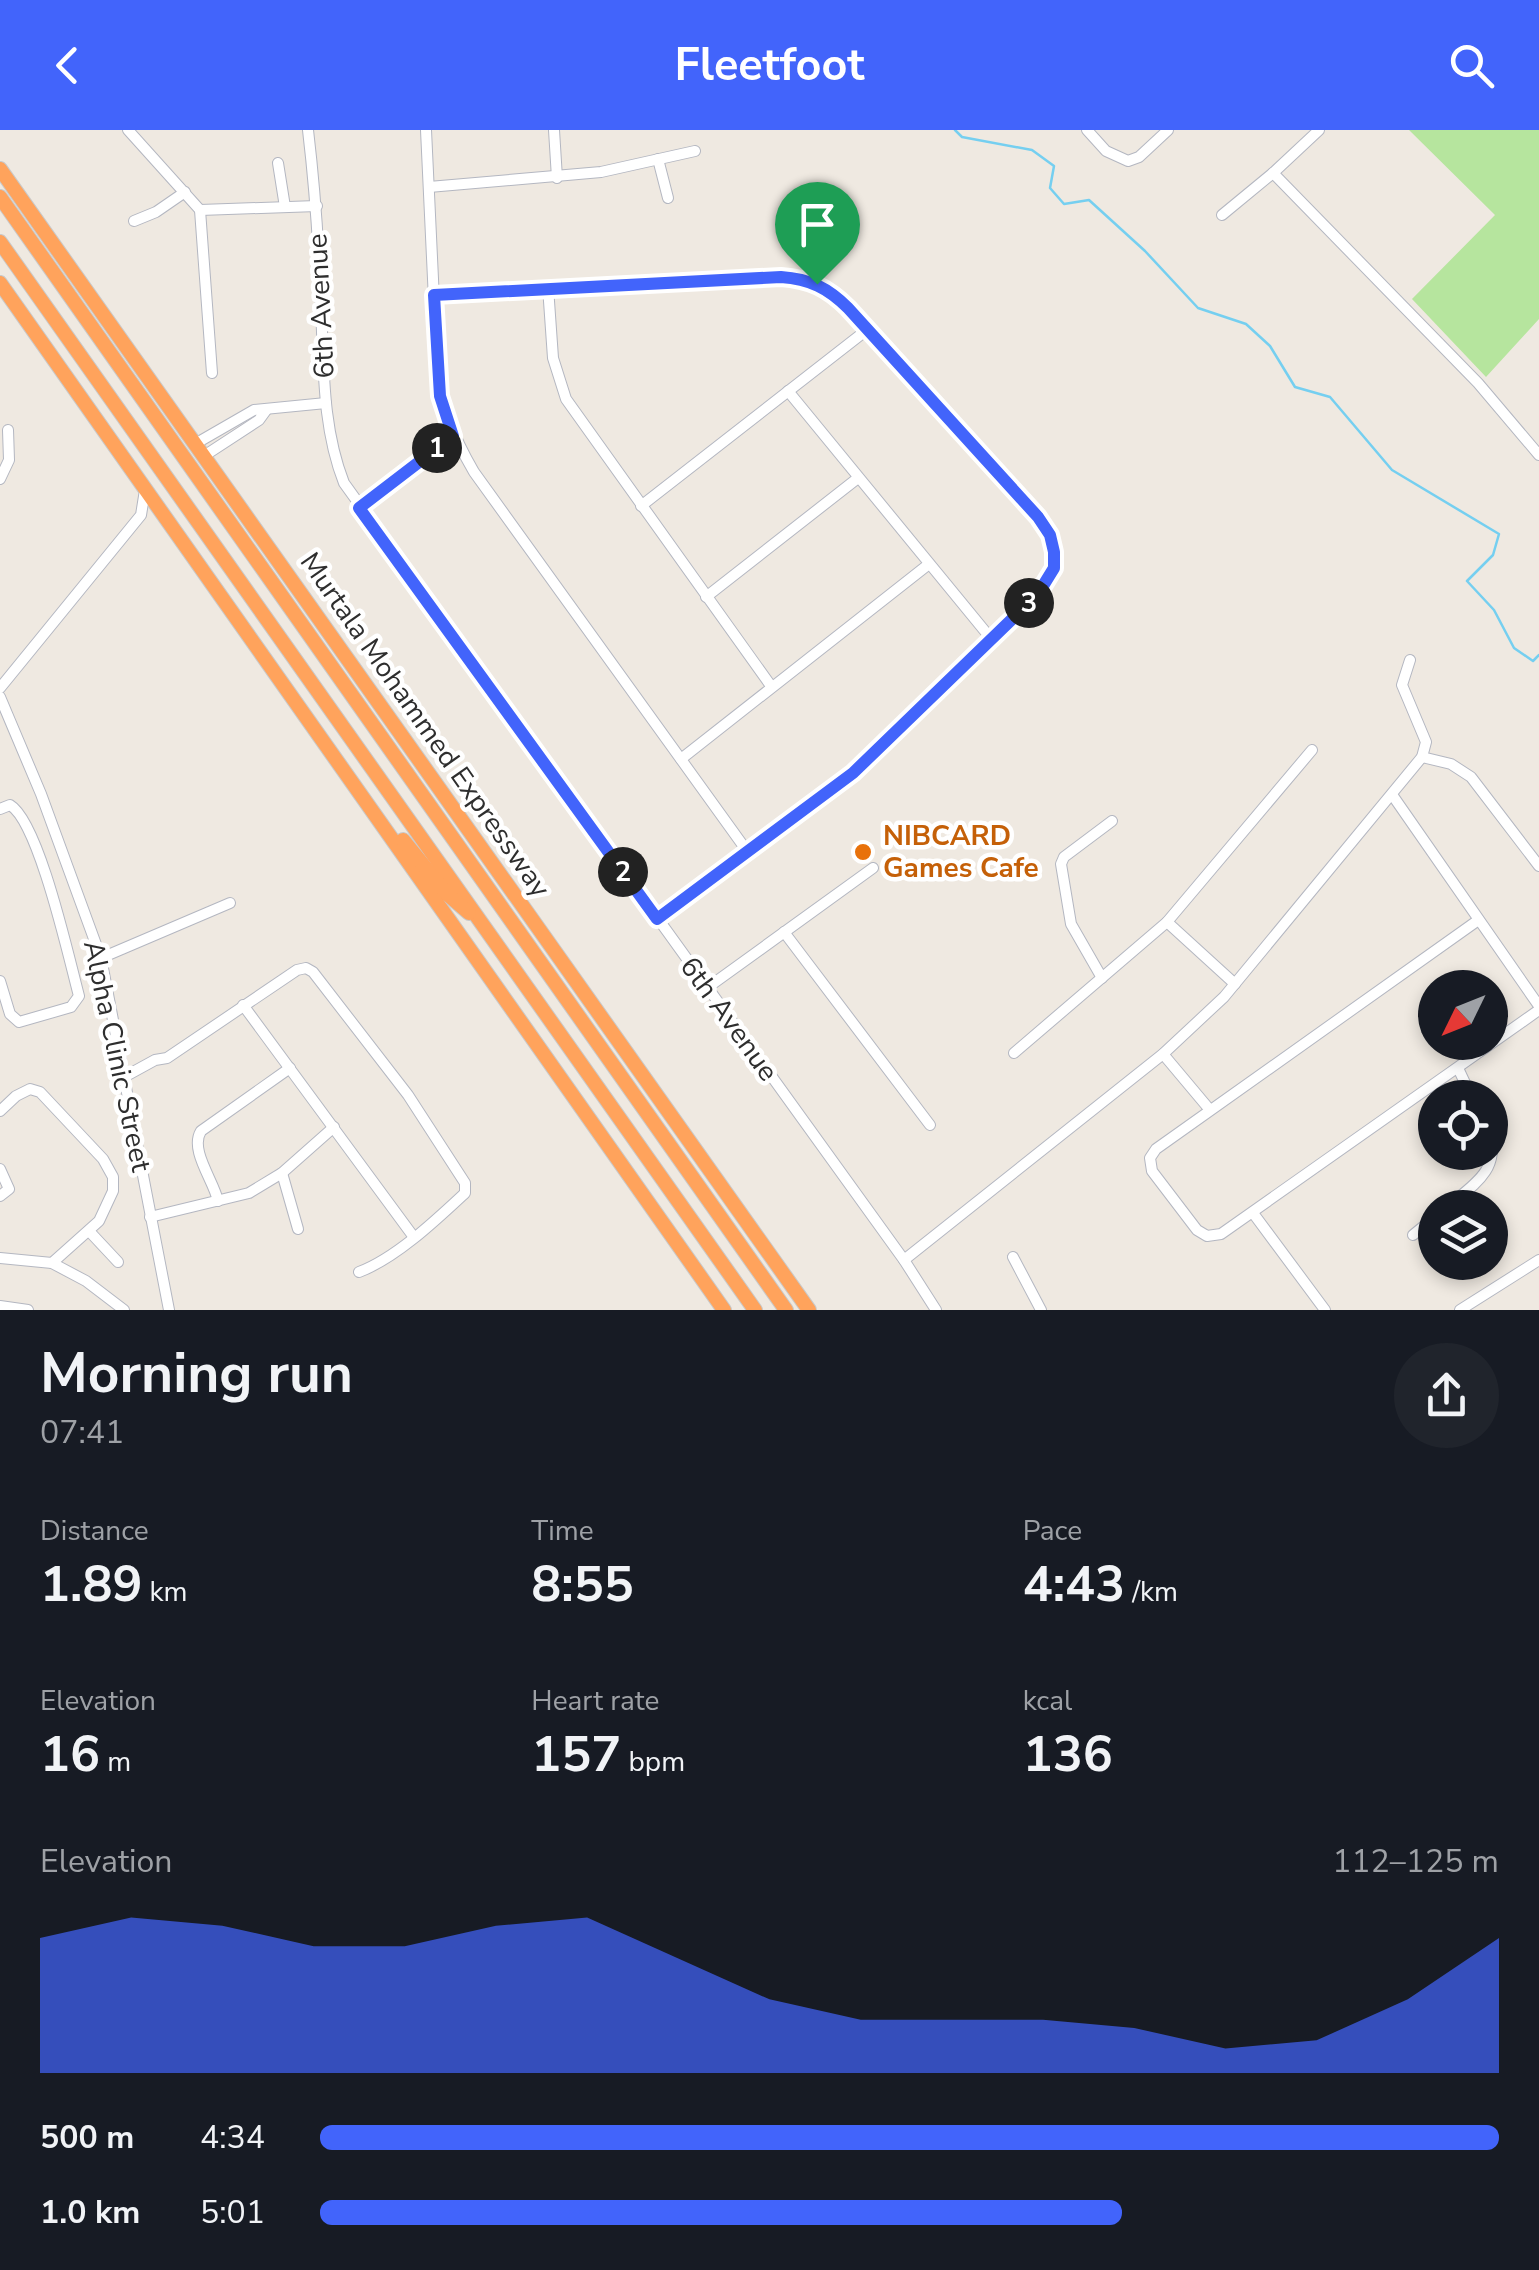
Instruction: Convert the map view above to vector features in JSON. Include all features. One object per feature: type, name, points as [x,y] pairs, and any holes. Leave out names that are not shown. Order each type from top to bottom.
[{"type":"highway","name":"Murtala Mohammed Expressway","points":[[0,169],[809,1310]]},
{"type":"highway","name":"Murtala Mohammed Expressway","points":[[0,197],[786,1310]]},
{"type":"highway","points":[[0,242],[755,1310]]},
{"type":"highway","points":[[0,284],[724,1310]]},
{"type":"highway","points":[[356,788],[447,894],[485,927]]},
{"type":"highway","points":[[452,805],[481,878]]},
{"type":"street","points":[[128,130],[200,210],[212,373]]},
{"type":"street","name":"6th Avenue","points":[[308,130],[317,206],[326,403],[333,456],[344,483],[904,1260],[936,1310]]},
{"type":"street","points":[[426,130],[440,396],[453,436],[474,472],[747,851]]},
{"type":"street","points":[[554,130],[557,178]]},
{"type":"street","points":[[1087,130],[1106,151],[1128,161],[1139,157],[1168,130]]},
{"type":"street","points":[[1222,216],[1318,130]]},
{"type":"street","points":[[429,187],[557,178],[695,152]]},
{"type":"street","points":[[658,159],[668,198]]},
{"type":"street","points":[[278,163],[284,207]]},
{"type":"street","points":[[1272,173],[1478,382],[1539,455]]},
{"type":"street","points":[[134,220],[156,212],[185,192]]},
{"type":"street","points":[[200,210],[317,206]]},
{"type":"street","points":[[434,295],[799,278],[832,292],[868,328],[1050,535],[1054,568],[1048,580],[992,640],[853,773],[657,919]]},
{"type":"street","points":[[548,287],[552,358],[566,400],[772,686]]},
{"type":"street","points":[[641,506],[868,328]]},
{"type":"street","points":[[788,391],[992,640]]},
{"type":"street","points":[[200,450],[259,420],[267,410],[326,403]]},
{"type":"street","points":[[0,479],[8,460],[8,430]]},
{"type":"street","points":[[359,508],[453,436]]},
{"type":"street","points":[[706,597],[858,478]]},
{"type":"street","points":[[0,687],[142,515],[146,488]]},
{"type":"street","points":[[142,515],[164,515]]},
{"type":"street","points":[[681,759],[929,564]]},
{"type":"street","points":[[904,1260],[1163,1054],[1235,984],[1422,757],[1426,742],[1402,686],[1410,660]]},
{"type":"street","name":"Alpha Clinic Street","points":[[0,697],[102,958],[169,1310]]},
{"type":"street","points":[[1014,1053],[1166,922],[1312,750]]},
{"type":"street","points":[[1422,757],[1451,764],[1471,777],[1539,866]]},
{"type":"street","points":[[1393,796],[1539,1008],[1221,1234],[1206,1236],[1196,1230],[1152,1171],[1150,1158],[1156,1149],[1477,921]]},
{"type":"street","points":[[0,809],[10,805],[24,819],[47,880],[79,996],[71,1006],[18,1022],[10,1014],[0,981]]},
{"type":"street","points":[[1102,978],[1071,924],[1061,864],[1064,857],[1112,821]]},
{"type":"street","points":[[706,988],[873,868]]},
{"type":"street","points":[[102,958],[230,903]]},
{"type":"street","points":[[1166,922],[1235,984]]},
{"type":"street","points":[[784,932],[930,1125]]},
{"type":"street","points":[[124,1077],[166,1058],[297,970],[306,968],[313,972],[408,1095],[466,1183],[465,1193],[381,1264],[359,1272]]},
{"type":"street","points":[[243,1006],[413,1236]]},
{"type":"street","points":[[1163,1054],[1210,1110]]},
{"type":"street","points":[[218,1202],[196,1139],[201,1131],[290,1068]]},
{"type":"street","points":[[1458,1068],[1464,1080]]},
{"type":"street","points":[[0,1111],[30,1089],[40,1092],[103,1158],[113,1177],[108,1208],[89,1231],[52,1263]]},
{"type":"street","points":[[150,1217],[249,1194],[282,1173],[334,1128]]},
{"type":"street","points":[[0,1169],[9,1189],[0,1196]]},
{"type":"street","points":[[1465,1190],[1486,1170]]},
{"type":"street","points":[[282,1173],[298,1229]]},
{"type":"street","points":[[1253,1213],[1324,1310]]},
{"type":"street","points":[[89,1231],[118,1262]]},
{"type":"street","points":[[1413,1235],[1418,1231]]},
{"type":"street","points":[[1013,1257],[1041,1310]]},
{"type":"street","points":[[0,1258],[52,1263],[124,1310]]},
{"type":"street","points":[[1460,1310],[1539,1260]]},
{"type":"street","points":[[0,1306],[28,1310]]},
{"type":"green space","points":[[1409,130],[1539,130],[1539,319],[1486,377],[1412,299],[1495,215]]},
{"type":"waterway","points":[[955,130],[962,137],[1032,150],[1054,166],[1050,188],[1064,204],[1089,200],[1145,251],[1198,308],[1246,324],[1270,346],[1295,387],[1330,397],[1392,470],[1499,534],[1493,555],[1467,581],[1494,610],[1514,648],[1533,661],[1539,655]]},
{"type":"place","name":"NIBCARD Games Cafe","points":[[863,852]]},
{"type":"route","points":[[781,277],[817,284],[848,308],[1038,517],[1050,535],[1054,568],[1038,594],[1010,624],[853,773],[657,919],[359,508],[453,436],[440,396],[434,295],[781,277]]}]
